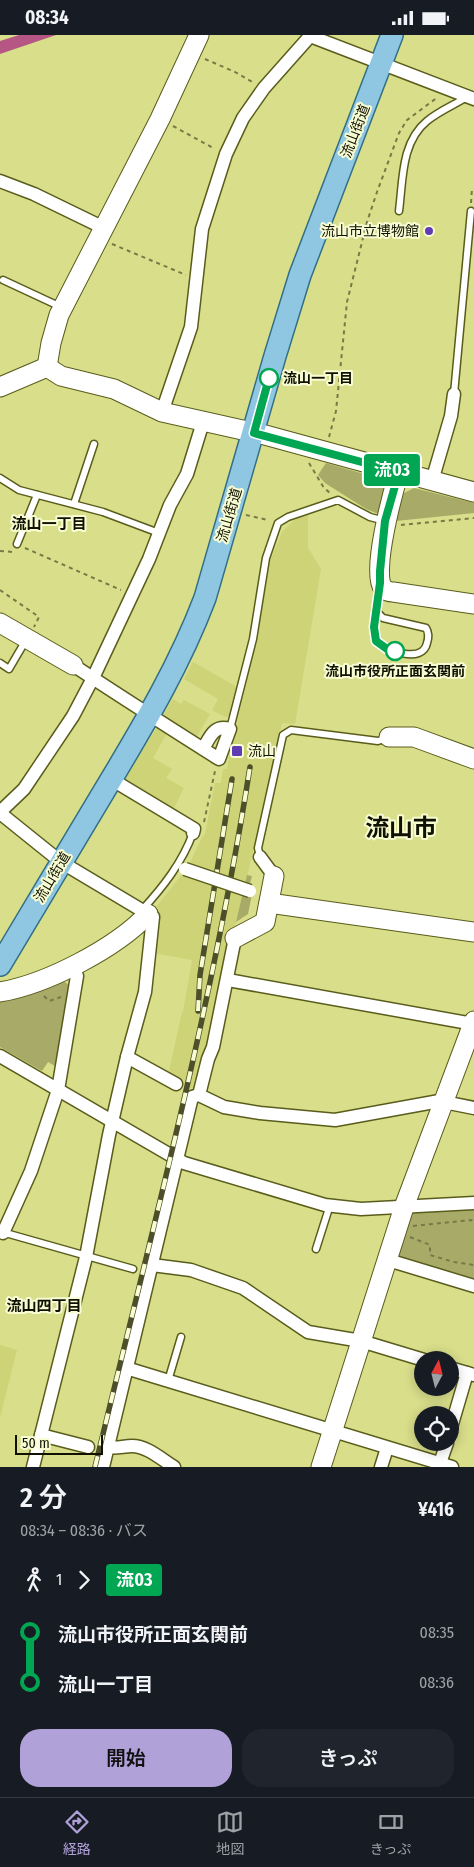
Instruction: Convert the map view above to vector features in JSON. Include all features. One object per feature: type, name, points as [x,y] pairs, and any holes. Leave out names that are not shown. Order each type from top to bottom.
[{"type":"main road","name":"流山街道","points":[[0,965],[149,715],[183,652],[205,598],[300,275],[392,35]]},
{"type":"street","points":[[47,367],[56,324],[63,308],[160,119],[199,35]]},
{"type":"street","points":[[162,411],[191,327],[202,229],[226,154],[244,117],[264,88],[311,35],[471,98]]},
{"type":"street","points":[[2,184],[34,193],[101,233]]},
{"type":"street","points":[[47,367],[61,377],[114,389],[162,411],[254,433],[474,492]]},
{"type":"street","points":[[0,387],[47,367]]},
{"type":"street","points":[[432,481],[451,416],[454,395]]},
{"type":"street","points":[[33,1467],[86,1257],[127,1057],[144,992],[153,917],[62,862],[1,810],[24,789],[73,716],[93,678],[133,595],[170,505],[187,474],[203,422]]},
{"type":"street","points":[[399,472],[385,521],[380,583],[387,591],[393,593],[474,604]]},
{"type":"street","points":[[0,623],[73,665],[149,715],[203,749],[219,759],[230,729],[215,729],[203,749]]},
{"type":"street","points":[[389,737],[414,737],[474,759]]},
{"type":"street","points":[[111,779],[194,831]]},
{"type":"street","points":[[199,1095],[213,1047],[235,938],[265,922],[274,876],[260,857]]},
{"type":"street","points":[[185,869],[250,891]]},
{"type":"street","points":[[269,903],[404,925],[474,932]]},
{"type":"street","points":[[0,992],[16,989],[72,966],[134,929],[145,912]]},
{"type":"street","points":[[2,1232],[31,1171],[58,1090],[77,976],[72,966]]},
{"type":"street","points":[[228,980],[474,1023],[404,1207],[400,1229],[361,1341],[321,1467]]},
{"type":"street","points":[[0,1056],[177,1159],[330,1205],[361,1209],[474,1203]]},
{"type":"street","points":[[127,1057],[176,1084]]},
{"type":"street","points":[[104,1467],[126,1368],[192,1097],[199,1095],[224,1107],[335,1121],[444,1101],[474,1108]]},
{"type":"street","points":[[388,1260],[474,1286]]},
{"type":"street","points":[[152,1265],[191,1270],[243,1288],[308,1331],[361,1341],[414,1357]]},
{"type":"street","points":[[126,1368],[442,1465],[445,1451]]},
{"type":"street","points":[[459,1407],[471,1374]]},
{"type":"street","points":[[41,1435],[88,1447]]},
{"type":"street","points":[[108,1447],[115,1449],[130,1446],[138,1447],[174,1467]]},
{"type":"street","points":[[381,1467],[387,1448]]},
{"type":"lane","points":[[399,211],[406,159],[414,136],[426,121],[471,98]]},
{"type":"lane","points":[[454,395],[470,211]]},
{"type":"lane","points":[[3,280],[63,308]]},
{"type":"lane","points":[[74,504],[94,444]]},
{"type":"lane","points":[[0,477],[19,490],[103,512],[159,533]]},
{"type":"lane","points":[[17,545],[37,495]]},
{"type":"lane","points":[[230,729],[252,639],[266,558],[278,523],[288,517],[338,500],[363,514],[385,521]]},
{"type":"lane","points":[[377,609],[383,618],[426,628],[429,634],[427,647],[415,655],[387,649],[376,641],[374,635],[377,609],[380,583]]},
{"type":"lane","points":[[0,663],[9,669],[26,639]]},
{"type":"lane","points":[[260,857],[258,848],[283,735],[291,730],[378,741],[389,737]]},
{"type":"lane","points":[[145,912],[181,858],[194,831]]},
{"type":"lane","points":[[316,1249],[330,1205]]},
{"type":"lane","points":[[2,1232],[133,1269]]},
{"type":"lane","points":[[168,1381],[181,1337]]},
{"type":"path","points":[[191,53],[235,72],[264,88]]},
{"type":"path","points":[[338,500],[324,488],[306,459],[316,450],[336,411],[347,302],[367,222],[386,164],[396,139],[407,120],[433,100],[451,90]]},
{"type":"path","points":[[160,119],[226,154]]},
{"type":"path","points":[[470,211],[472,187]]},
{"type":"path","points":[[101,233],[150,261],[197,279]]},
{"type":"path","points":[[240,514],[278,523]]},
{"type":"path","points":[[385,521],[394,526],[474,518]]},
{"type":"path","points":[[17,545],[133,595]]},
{"type":"path","points":[[0,590],[39,617],[26,639]]},
{"type":"path","points":[[194,831],[202,833],[219,759]]},
{"type":"path","points":[[43,994],[49,1001],[63,997]]},
{"type":"path","points":[[473,1221],[400,1229],[404,1235],[430,1245],[430,1255],[454,1262],[474,1265]]},
{"type":"shaded area","points":[[19,35],[56,35],[0,54],[0,41]]},
{"type":"shaded area","points":[[326,463],[378,478],[383,487],[404,493],[414,488],[474,503],[474,513],[396,521],[366,509],[325,483],[318,475]]},
{"type":"shaded area","points":[[308,514],[308,548],[321,569],[295,724],[282,723],[195,1090],[168,1076],[183,1012],[192,960],[153,953],[154,936],[160,915],[153,911],[188,867],[205,834],[215,783],[221,783],[223,769],[227,769],[232,741],[257,642],[270,561],[282,532],[294,520]]},
{"type":"shaded area","points":[[193,662],[237,687],[230,716],[225,717],[212,710],[218,699],[184,679]]},
{"type":"shaded area","points":[[173,699],[181,704],[184,700],[210,714],[196,738],[163,716]]},
{"type":"shaded area","points":[[157,727],[167,733],[153,758],[172,769],[166,778],[184,788],[172,812],[123,783]]},
{"type":"shaded area","points":[[247,875],[252,876],[249,887],[252,894],[248,914],[236,922]]},
{"type":"shaded area","points":[[62,980],[69,985],[55,1066],[48,1062],[42,1071],[0,1047],[0,1000]]},
{"type":"shaded area","points":[[474,1208],[474,1282],[397,1260],[408,1214]]},
{"type":"shaded area","points":[[0,1345],[17,1350],[0,1418]]},
{"type":"railway","points":[[95,1467],[180,1119],[218,943],[250,767]]},
{"type":"railway","points":[[198,1011],[200,975],[232,779]]},
{"type":"bus line","name":"流03","points":[[269,378],[254,433],[399,472],[385,521],[374,627],[376,641],[381,646],[395,651]]},
{"type":"place","name":"流山市立博物館","points":[[429,231]]},
{"type":"place","name":"流山一丁目","points":[[269,378]]},
{"type":"place","name":"流山市役所正面玄関前","points":[[395,651]]},
{"type":"place","name":"流山","points":[[237,751]]},
{"type":"district","name":"流山一丁目","points":[[49,524]]},
{"type":"district","name":"流山市","points":[[401,828]]},
{"type":"district","name":"流山四丁目","points":[[44,1306]]}]
